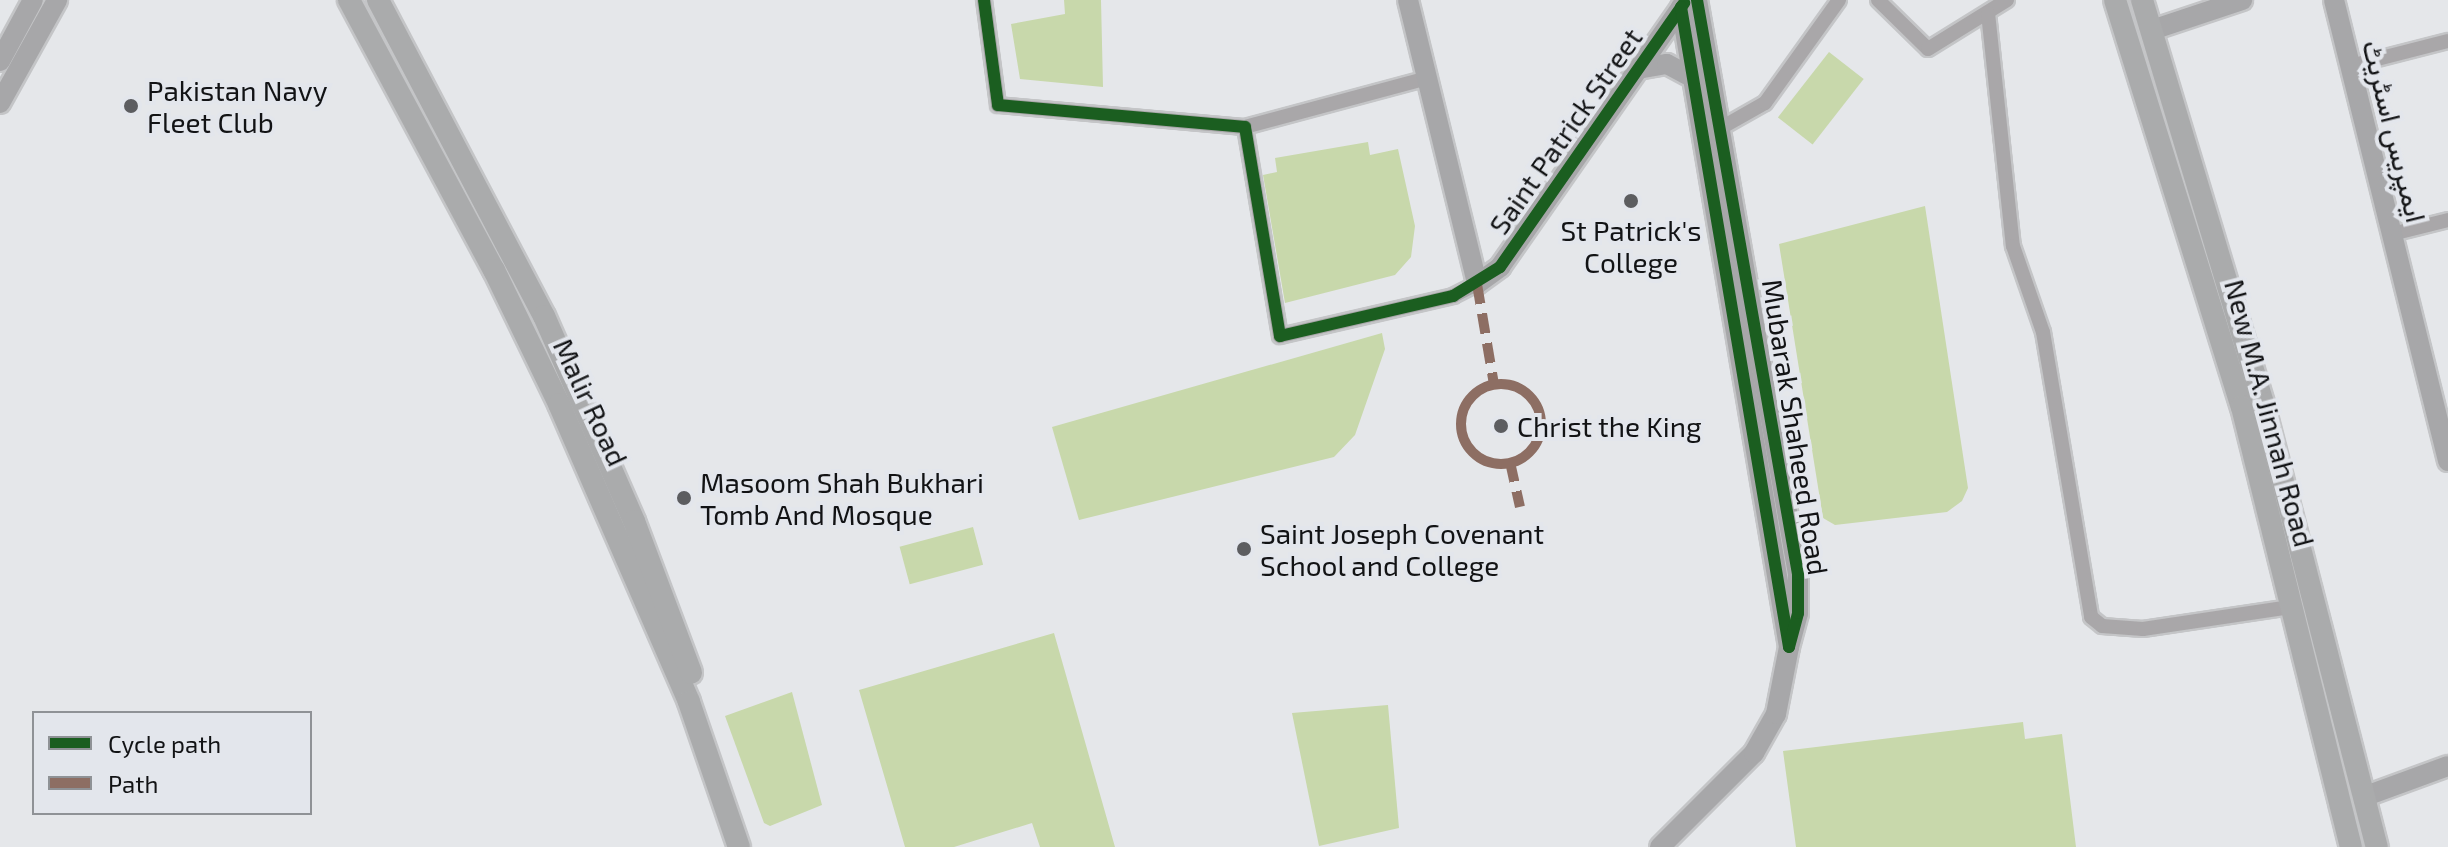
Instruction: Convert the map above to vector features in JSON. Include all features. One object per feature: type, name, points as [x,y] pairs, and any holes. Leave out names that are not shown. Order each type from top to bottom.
[{"type":"main road","name":"Malir Road","points":[[349,0],[494,270],[572,431],[689,702],[739,847]]},
{"type":"main road","name":"Malir Road","points":[[378,0],[544,316],[634,521],[755,847]]},
{"type":"main road","name":"New M.A. Jinnah Road","points":[[2115,0],[2242,407],[2351,847]]},
{"type":"main road","name":"New M.A. Jinnah Road","points":[[2142,0],[2263,404],[2377,847]]},
{"type":"street","points":[[0,61],[33,0]]},
{"type":"street","points":[[0,103],[57,0]]},
{"type":"street","points":[[984,0],[998,105],[1245,127],[1424,79]]},
{"type":"street","points":[[1245,127],[1280,336],[1453,296],[1477,284],[1424,79],[1408,0]]},
{"type":"street","points":[[1714,132],[1765,103],[1839,0]]},
{"type":"street","points":[[1878,0],[1928,49],[2007,0]]},
{"type":"street","points":[[2152,30],[2242,0]]},
{"type":"street","name":"ایمپریس اسٹریٹ","points":[[2334,0],[2447,451]]},
{"type":"street","name":"Mubarak Shaheed Road","points":[[1671,843],[1754,753],[1776,714],[1798,613],[1798,574],[1688,2]]},
{"type":"street","name":"Mubarak Shaheed Road","points":[[1688,2],[1693,78],[1714,132]]},
{"type":"street","name":"Saint Patrick Street","points":[[1477,284],[1500,267],[1688,2]]},
{"type":"street","points":[[1988,13],[2013,246],[2043,332],[2091,617],[2102,626],[2143,629],[2290,607]]},
{"type":"street","points":[[2350,66],[2448,42]]},
{"type":"street","points":[[1638,69],[1667,64],[1693,78]]},
{"type":"street","points":[[2392,234],[2448,220]]},
{"type":"street","points":[[2366,796],[2448,766]]},
{"type":"green space","points":[[1064,0],[1101,0],[1103,87],[1020,79],[1011,24],[1065,14]]},
{"type":"green space","points":[[1829,52],[1864,79],[1813,144],[1778,117]]},
{"type":"green space","points":[[1368,142],[1370,155],[1398,149],[1415,226],[1411,257],[1395,275],[1285,303],[1263,175],[1277,172],[1275,158]]},
{"type":"green space","points":[[1925,206],[1968,488],[1962,501],[1947,512],[1835,525],[1823,518],[1779,244]]},
{"type":"green space","points":[[1382,333],[1385,349],[1355,435],[1334,457],[1079,520],[1052,427]]},
{"type":"green space","points":[[973,527],[983,565],[910,584],[900,547]]},
{"type":"green space","points":[[1054,633],[1115,847],[1040,847],[1032,823],[954,847],[905,847],[859,690]]},
{"type":"green space","points":[[792,692],[822,805],[770,826],[764,823],[725,716]]},
{"type":"green space","points":[[1388,705],[1399,828],[1319,846],[1292,713]]},
{"type":"green space","points":[[2023,722],[2025,739],[2062,734],[2076,847],[1796,847],[1783,751]]},
{"type":"marked path","points":[[1477,284],[1494,385]]},
{"type":"marked path","points":[[1501,384],[1516,387],[1529,396],[1538,409],[1541,424],[1538,439],[1529,452],[1516,461],[1501,464],[1486,461],[1473,452],[1464,439],[1461,424],[1464,409],[1473,396],[1486,387],[1501,384]]},
{"type":"marked path","points":[[1510,462],[1520,507]]},
{"type":"cycle path","points":[[984,0],[998,105],[1245,127],[1280,336],[1453,296],[1500,267],[1684,3]]},
{"type":"cycle path","points":[[1681,7],[1789,647],[1798,613],[1798,574],[1697,0]]},
{"type":"place","name":"Pakistan Navy Fleet Club","points":[[131,106]]},
{"type":"place","name":"St Patrick's College","points":[[1631,201]]},
{"type":"place","name":"Christ the King","points":[[1501,426]]},
{"type":"place","name":"Masoom Shah Bukhari Tomb And Mosque","points":[[684,498]]},
{"type":"place","name":"Saint Joseph Covenant School and College","points":[[1244,549]]}]
